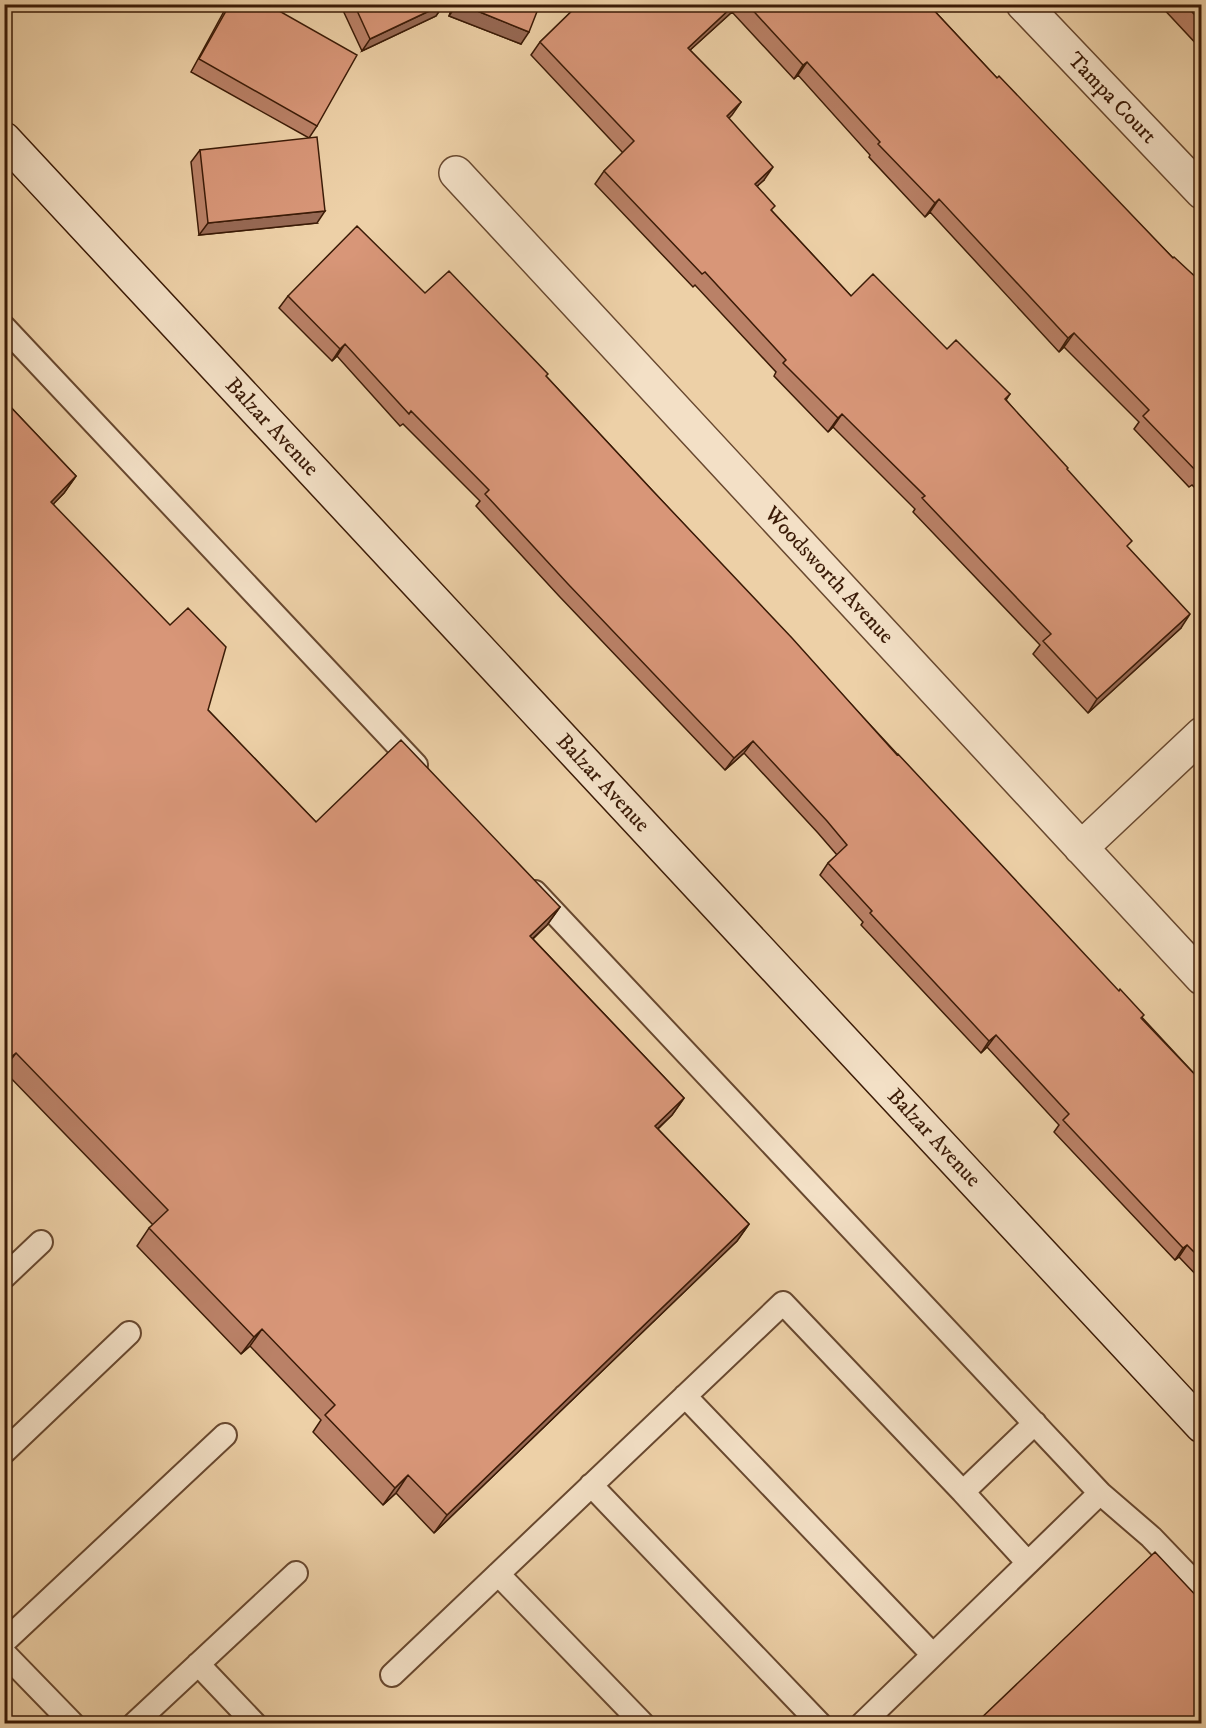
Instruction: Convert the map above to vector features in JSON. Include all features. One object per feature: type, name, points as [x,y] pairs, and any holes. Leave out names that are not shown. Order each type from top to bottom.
[{"type":"street","name":"Tampa Court","points":[[1023,4],[1202,192]]},
{"type":"street","name":"Balzar Avenue","points":[[4,139],[1202,1426]]},
{"type":"street","name":"Woodsworth Avenue","points":[[456,173],[1202,978]]},
{"type":"street","points":[[1081,848],[1202,734]]},
{"type":"lane","points":[[4,327],[430,779]]},
{"type":"lane","points":[[520,875],[1100,1493],[1151,1537],[1202,1590]]},
{"type":"lane","points":[[4,1277],[41,1242]]},
{"type":"lane","points":[[392,1675],[783,1303],[1028,1563]]},
{"type":"lane","points":[[4,1452],[129,1334]]},
{"type":"lane","points":[[685,1396],[933,1655]]},
{"type":"lane","points":[[963,1492],[1035,1423]]},
{"type":"lane","points":[[4,1642],[225,1435]]},
{"type":"lane","points":[[591,1485],[820,1724]]},
{"type":"lane","points":[[862,1724],[1100,1493]]},
{"type":"lane","points":[[134,1724],[296,1573]]},
{"type":"lane","points":[[498,1574],[643,1724]]},
{"type":"lane","points":[[4,1653],[73,1724]]},
{"type":"lane","points":[[198,1664],[255,1724]]},
{"type":"building","points":[[230,4],[267,4],[357,55],[317,126],[199,59]]},
{"type":"building","points":[[354,4],[444,4],[370,39]]},
{"type":"building","points":[[460,4],[540,4],[529,32]]},
{"type":"building","points":[[579,4],[735,4],[688,48],[741,102],[727,116],[773,167],[755,184],[775,206],[771,210],[851,296],[873,274],[947,349],[956,340],[1010,394],[1005,399],[1132,541],[1127,546],[1190,614],[1097,699],[1043,641],[1051,634],[922,498],[925,496],[842,414],[838,418],[783,363],[786,360],[705,272],[702,274],[604,171],[634,141],[540,42]]},
{"type":"building","points":[[747,4],[928,4],[1173,258],[1202,283],[1202,472],[1199,474],[1143,416],[1149,410],[1074,333],[1068,338],[939,199],[935,203],[878,144],[880,142],[807,62],[803,65]]},
{"type":"building","points":[[1185,4],[1202,4],[1202,23]]},
{"type":"building","points":[[317,137],[325,211],[208,223],[200,150]]},
{"type":"building","points":[[357,226],[425,293],[449,271],[548,374],[546,376],[792,638],[897,755],[1119,991],[1120,989],[1144,1015],[1141,1018],[1202,1082],[1202,1260],[1187,1245],[1183,1248],[1063,1120],[1069,1114],[996,1035],[989,1041],[870,913],[872,911],[828,863],[847,845],[753,741],[734,758],[485,494],[489,490],[411,411],[409,414],[345,344],[340,349],[288,296]]},
{"type":"building","points":[[4,400],[76,476],[51,502],[170,625],[188,608],[226,647],[208,710],[316,822],[401,740],[560,907],[530,936],[684,1098],[655,1126],[749,1224],[447,1515],[408,1475],[395,1488],[325,1415],[335,1405],[262,1329],[254,1337],[149,1228],[168,1210],[16,1053],[4,1063]]},
{"type":"building","points":[[1155,1552],[1202,1602],[1202,1724],[975,1724]]}]
